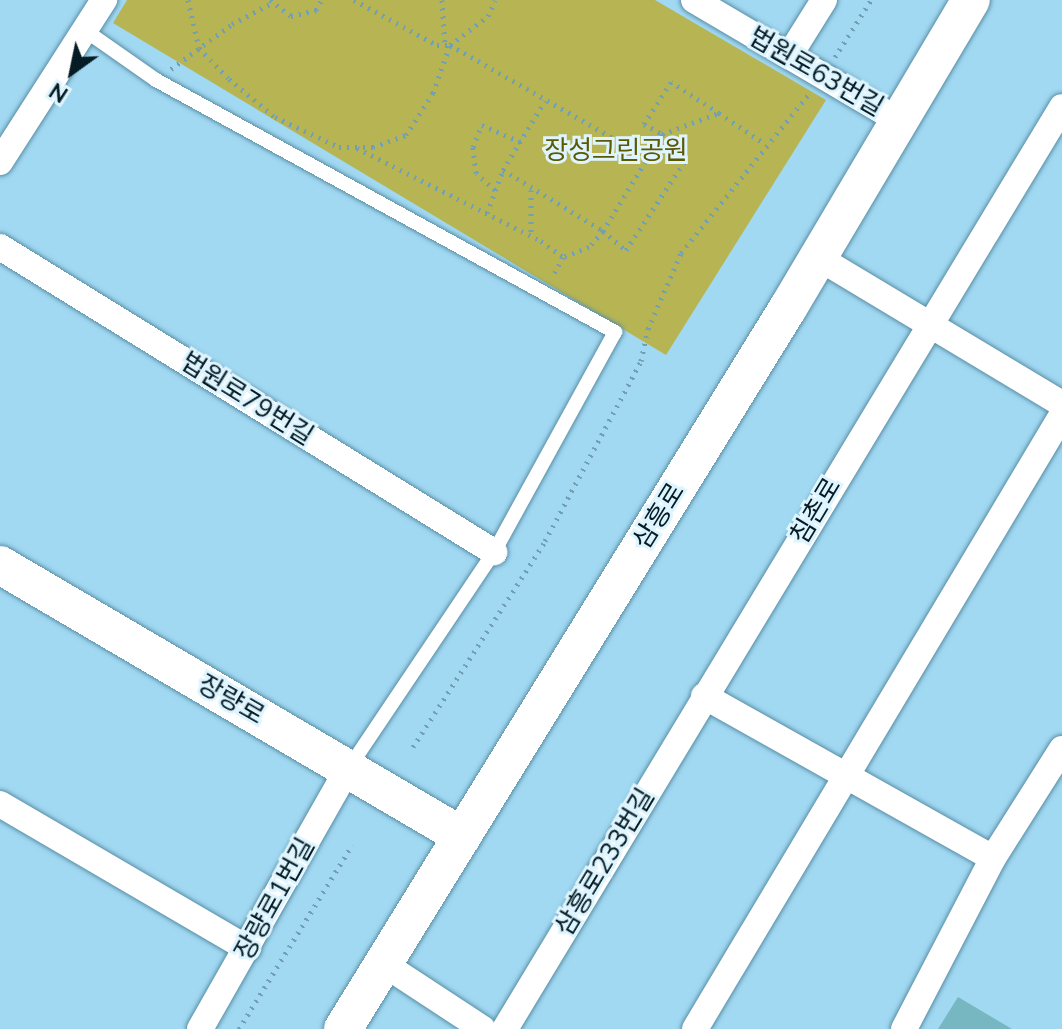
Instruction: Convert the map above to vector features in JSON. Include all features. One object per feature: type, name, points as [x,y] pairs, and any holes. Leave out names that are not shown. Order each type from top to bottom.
[{"type":"main road","name":"삼흥로","points":[[343,1029],[819,258],[971,0]]},
{"type":"main road","name":"장량로","points":[[0,565],[462,836]]},
{"type":"street","points":[[0,162],[104,0]]},
{"type":"street","name":"법원로63번길","points":[[694,0],[898,120]]},
{"type":"street","points":[[789,56],[824,0]]},
{"type":"street","name":"침촌로","points":[[704,696],[1062,107]]},
{"type":"street","name":"법원로79번길","points":[[0,247],[494,552]]},
{"type":"street","points":[[819,258],[928,327],[1062,404]]},
{"type":"street","points":[[695,1029],[845,772],[1062,415]]},
{"type":"street","points":[[704,696],[845,772],[993,858]]},
{"type":"street","name":"삼흥로233번길","points":[[505,1029],[704,696]]},
{"type":"street","points":[[904,1029],[993,858],[1062,749]]},
{"type":"street","name":"장량로1번길","points":[[200,1029],[348,768]]},
{"type":"street","points":[[0,804],[248,949]]},
{"type":"street","points":[[384,964],[483,1029]]},
{"type":"lane","points":[[86,31],[156,80],[615,332],[494,552],[348,768]]},
{"type":"path","points":[[188,0],[199,48],[275,117],[339,147],[373,147],[406,135],[433,93],[447,45],[442,0]]},
{"type":"path","points":[[156,80],[270,2],[291,16],[316,10],[322,0]]},
{"type":"path","points":[[354,0],[447,45],[646,157]]},
{"type":"path","points":[[447,45],[488,16],[495,0]]},
{"type":"path","points":[[413,747],[545,541],[641,361],[648,329],[681,253],[765,144],[824,77],[871,0]]},
{"type":"path","points":[[503,170],[603,231],[626,250],[686,159],[662,134],[644,124],[671,82],[765,144]]},
{"type":"path","points":[[487,213],[503,170],[545,101]]},
{"type":"path","points":[[544,293],[563,257],[589,247],[603,231],[662,134],[719,113]]},
{"type":"path","points":[[495,190],[476,173],[473,147],[482,125],[521,142]]},
{"type":"path","points":[[355,147],[531,235],[563,257]]},
{"type":"path","points":[[531,189],[531,235]]},
{"type":"path","points":[[239,1029],[352,845]]},
{"type":"green space","name":"장성그린공원","points":[[127,0],[655,0],[826,100],[666,355],[113,23]]},
{"type":"building","points":[[958,997],[1012,1029],[938,1029]]}]
